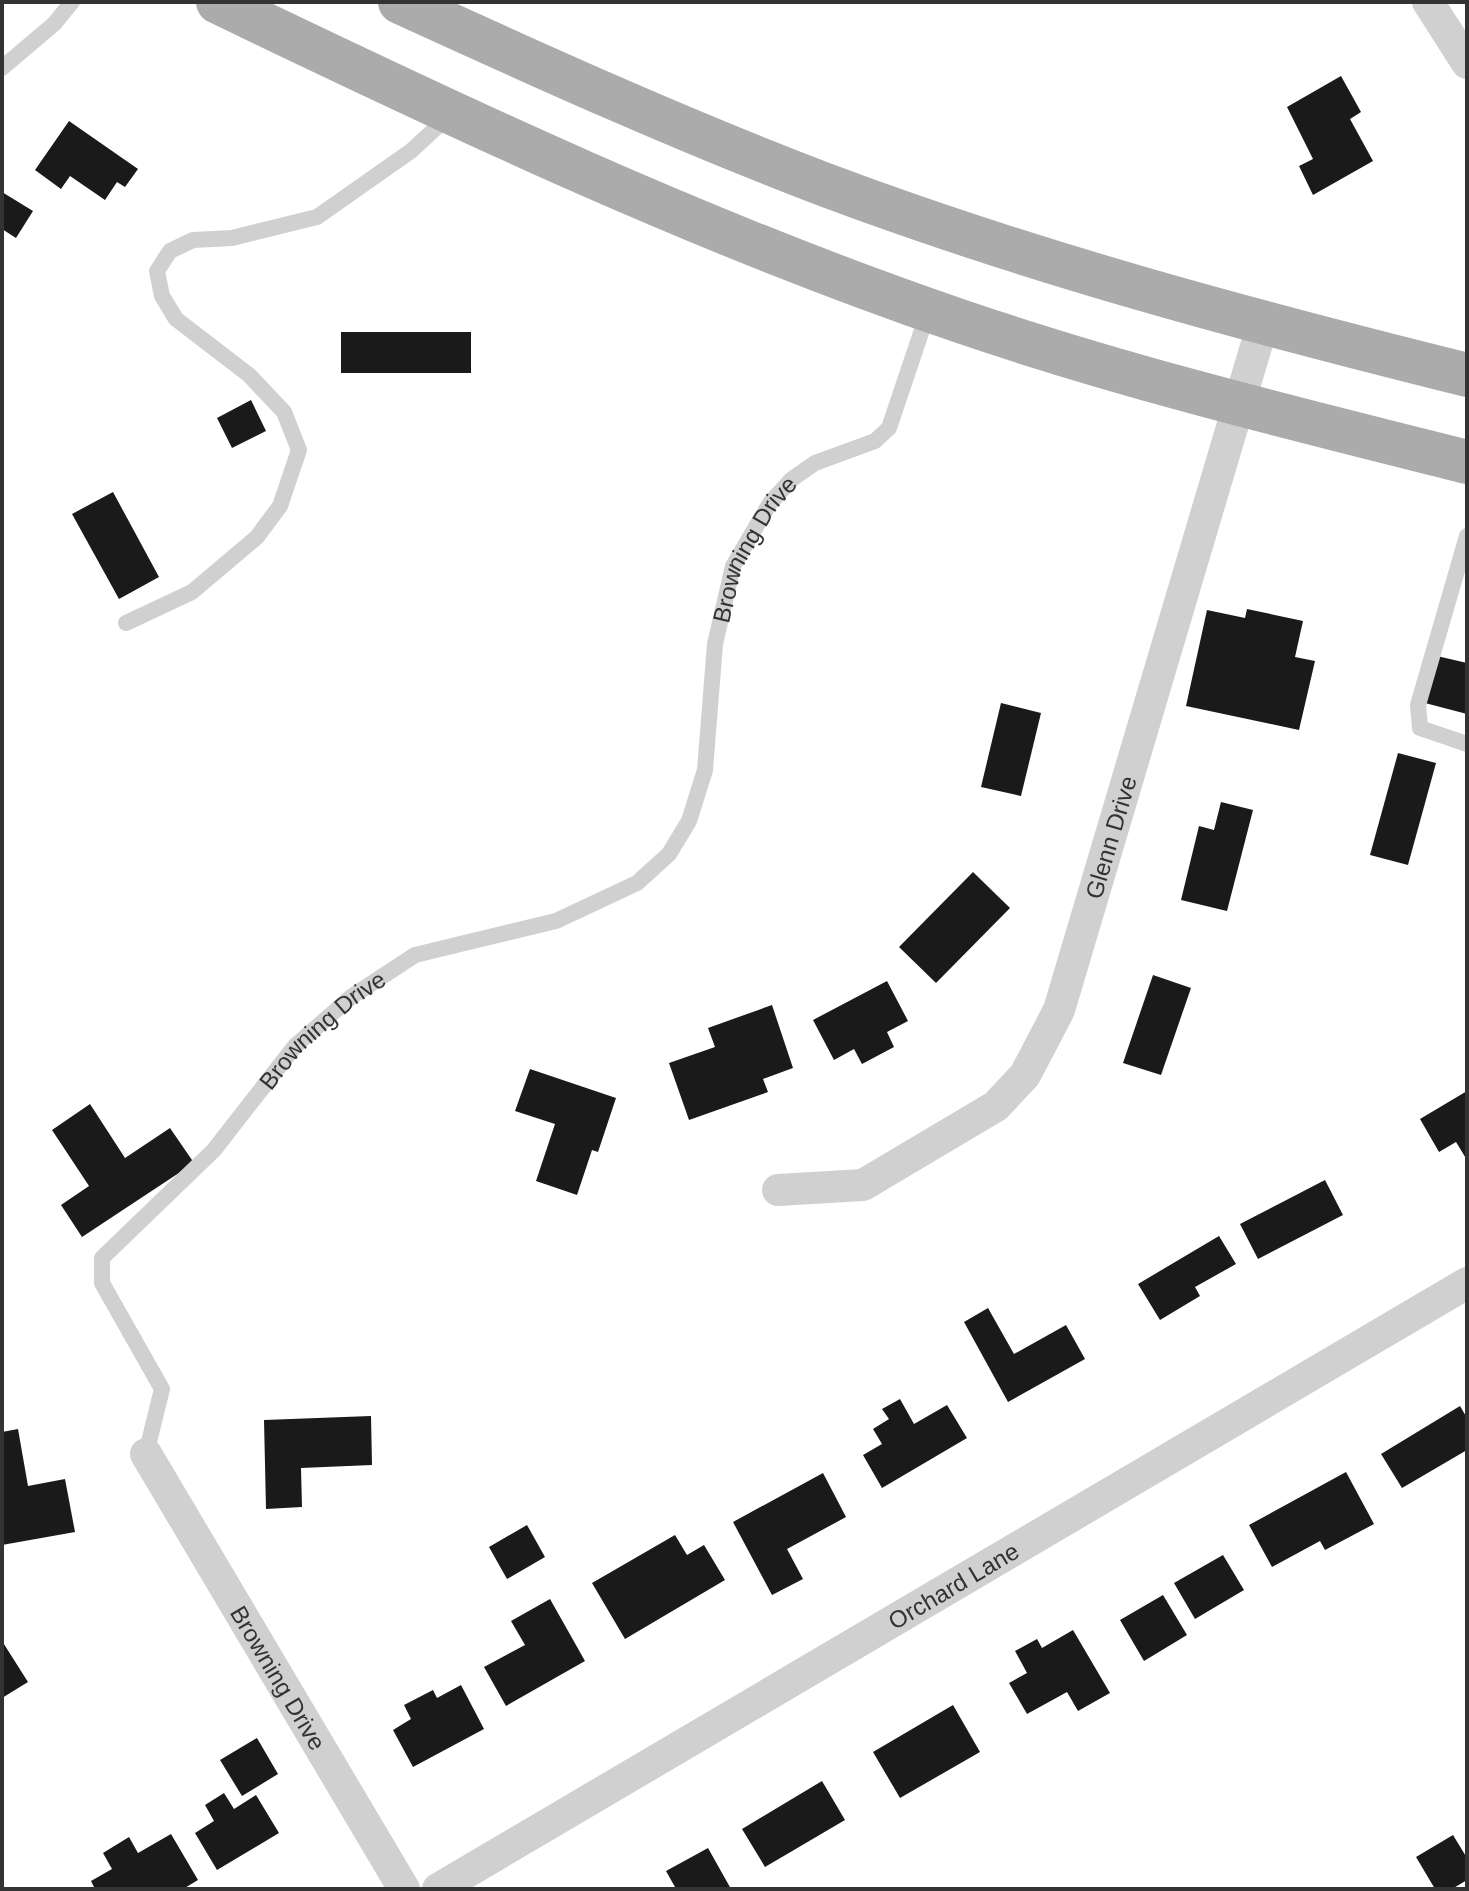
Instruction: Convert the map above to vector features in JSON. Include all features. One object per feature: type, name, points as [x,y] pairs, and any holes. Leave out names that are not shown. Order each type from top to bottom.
[{"type":"main road","points":[[218,2],[592,177],[794,261],[929,310],[1091,362],[1467,462]]},
{"type":"main road","points":[[400,2],[613,100],[824,184],[1055,264],[1263,323],[1467,375]]},
{"type":"street","points":[[1428,2],[1467,63]]},
{"type":"street","name":"Glenn Drive","points":[[778,1190],[863,1185],[996,1106],[1025,1075],[1059,1010],[1263,323]]},
{"type":"street","name":"Orchard Lane","points":[[438,1889],[1467,1283]]},
{"type":"street","name":"Browning Drive","points":[[146,1454],[404,1889]]},
{"type":"lane","points":[[2,68],[54,24],[72,2]]},
{"type":"lane","points":[[126,623],[192,592],[257,537],[280,506],[299,450],[284,412],[249,375],[176,319],[162,296],[157,271],[170,251],[193,240],[232,238],[317,217],[411,151],[452,113]]},
{"type":"lane","name":"Browning Drive","points":[[146,1454],[162,1389],[102,1283],[102,1258],[214,1150],[295,1046],[351,997],[415,955],[556,921],[637,883],[669,854],[689,821],[705,770],[715,644],[733,566],[770,503],[792,479],[815,463],[875,441],[889,428],[929,310]]},
{"type":"lane","points":[[1467,536],[1418,705],[1420,728],[1467,744]]},
{"type":"building","points":[[1341,76],[1361,112],[1350,119],[1373,161],[1313,195],[1299,166],[1313,159],[1287,107]]},
{"type":"building","points":[[69,121],[138,169],[125,187],[117,182],[105,200],[70,176],[61,189],[35,170]]},
{"type":"building","points":[[2,192],[33,211],[16,238],[2,229]]},
{"type":"building","points":[[341,332],[471,332],[471,373],[341,373]]},
{"type":"building","points":[[251,400],[266,431],[232,448],[217,418]]},
{"type":"building","points":[[113,492],[159,577],[119,599],[72,514]]},
{"type":"building","points":[[1247,609],[1303,621],[1295,657],[1315,661],[1299,730],[1186,706],[1207,610],[1245,618]]},
{"type":"building","points":[[1437,656],[1467,663],[1467,714],[1425,703]]},
{"type":"building","points":[[1001,703],[1041,713],[1021,796],[981,787]]},
{"type":"building","points":[[1398,753],[1436,763],[1408,865],[1370,855]]},
{"type":"building","points":[[1221,802],[1253,810],[1227,911],[1181,900],[1199,826],[1214,830]]},
{"type":"building","points":[[973,872],[1010,908],[936,983],[899,947]]},
{"type":"building","points":[[1153,975],[1191,988],[1161,1075],[1123,1063]]},
{"type":"building","points":[[887,981],[908,1021],[887,1032],[894,1047],[862,1064],[854,1049],[834,1060],[813,1020]]},
{"type":"building","points":[[772,1005],[793,1068],[763,1079],[768,1092],[689,1120],[669,1063],[715,1047],[708,1028]]},
{"type":"building","points":[[530,1069],[616,1098],[598,1152],[592,1150],[577,1195],[536,1181],[555,1124],[515,1111]]},
{"type":"building","points":[[1467,1091],[1467,1160],[1456,1142],[1439,1152],[1420,1119]]},
{"type":"building","points":[[90,1104],[125,1158],[170,1128],[194,1163],[82,1237],[61,1205],[89,1186],[52,1130]]},
{"type":"building","points":[[1325,1180],[1343,1215],[1258,1259],[1240,1224]]},
{"type":"building","points":[[1219,1236],[1236,1264],[1195,1287],[1200,1296],[1160,1320],[1138,1284]]},
{"type":"building","points":[[988,1308],[1014,1354],[1066,1325],[1085,1359],[1008,1402],[964,1322]]},
{"type":"building","points":[[900,1399],[914,1424],[947,1405],[967,1438],[882,1488],[863,1455],[882,1444],[873,1429],[889,1419],[882,1409]]},
{"type":"building","points":[[1460,1406],[1467,1418],[1467,1450],[1402,1488],[1381,1454]]},
{"type":"building","points":[[371,1416],[372,1465],[301,1468],[302,1507],[266,1509],[264,1420]]},
{"type":"building","points":[[18,1429],[28,1486],[65,1479],[75,1532],[2,1545],[2,1432]]},
{"type":"building","points":[[1346,1472],[1374,1524],[1325,1550],[1320,1541],[1272,1567],[1249,1525]]},
{"type":"building","points":[[823,1473],[846,1517],[787,1549],[803,1579],[772,1595],[733,1522]]},
{"type":"building","points":[[527,1525],[545,1557],[507,1579],[489,1547]]},
{"type":"building","points":[[675,1535],[687,1555],[704,1545],[725,1580],[625,1639],[592,1583]]},
{"type":"building","points":[[1223,1555],[1244,1590],[1195,1619],[1174,1583]]},
{"type":"building","points":[[1163,1595],[1187,1635],[1144,1661],[1120,1620]]},
{"type":"building","points":[[550,1599],[585,1661],[506,1706],[484,1667],[525,1645],[511,1621]]},
{"type":"building","points":[[1073,1630],[1110,1693],[1078,1711],[1067,1692],[1027,1714],[1009,1683],[1027,1673],[1015,1651],[1037,1639],[1042,1648]]},
{"type":"building","points":[[2,1641],[28,1682],[2,1698]]},
{"type":"building","points":[[461,1685],[484,1729],[413,1767],[393,1730],[411,1719],[404,1705],[433,1690],[437,1698]]},
{"type":"building","points":[[953,1705],[980,1752],[900,1798],[873,1752]]},
{"type":"building","points":[[257,1738],[278,1774],[242,1796],[220,1760]]},
{"type":"building","points":[[822,1781],[845,1820],[765,1867],[742,1829]]},
{"type":"building","points":[[224,1793],[234,1809],[256,1795],[279,1833],[217,1870],[195,1833],[214,1821],[205,1805]]},
{"type":"building","points":[[171,1834],[198,1880],[183,1889],[95,1889],[91,1881],[112,1869],[103,1853],[129,1837],[138,1853]]},
{"type":"building","points":[[1453,1835],[1467,1858],[1467,1880],[1452,1889],[1435,1889],[1416,1857]]},
{"type":"building","points":[[708,1848],[731,1889],[671,1889],[675,1887],[666,1871]]}]
